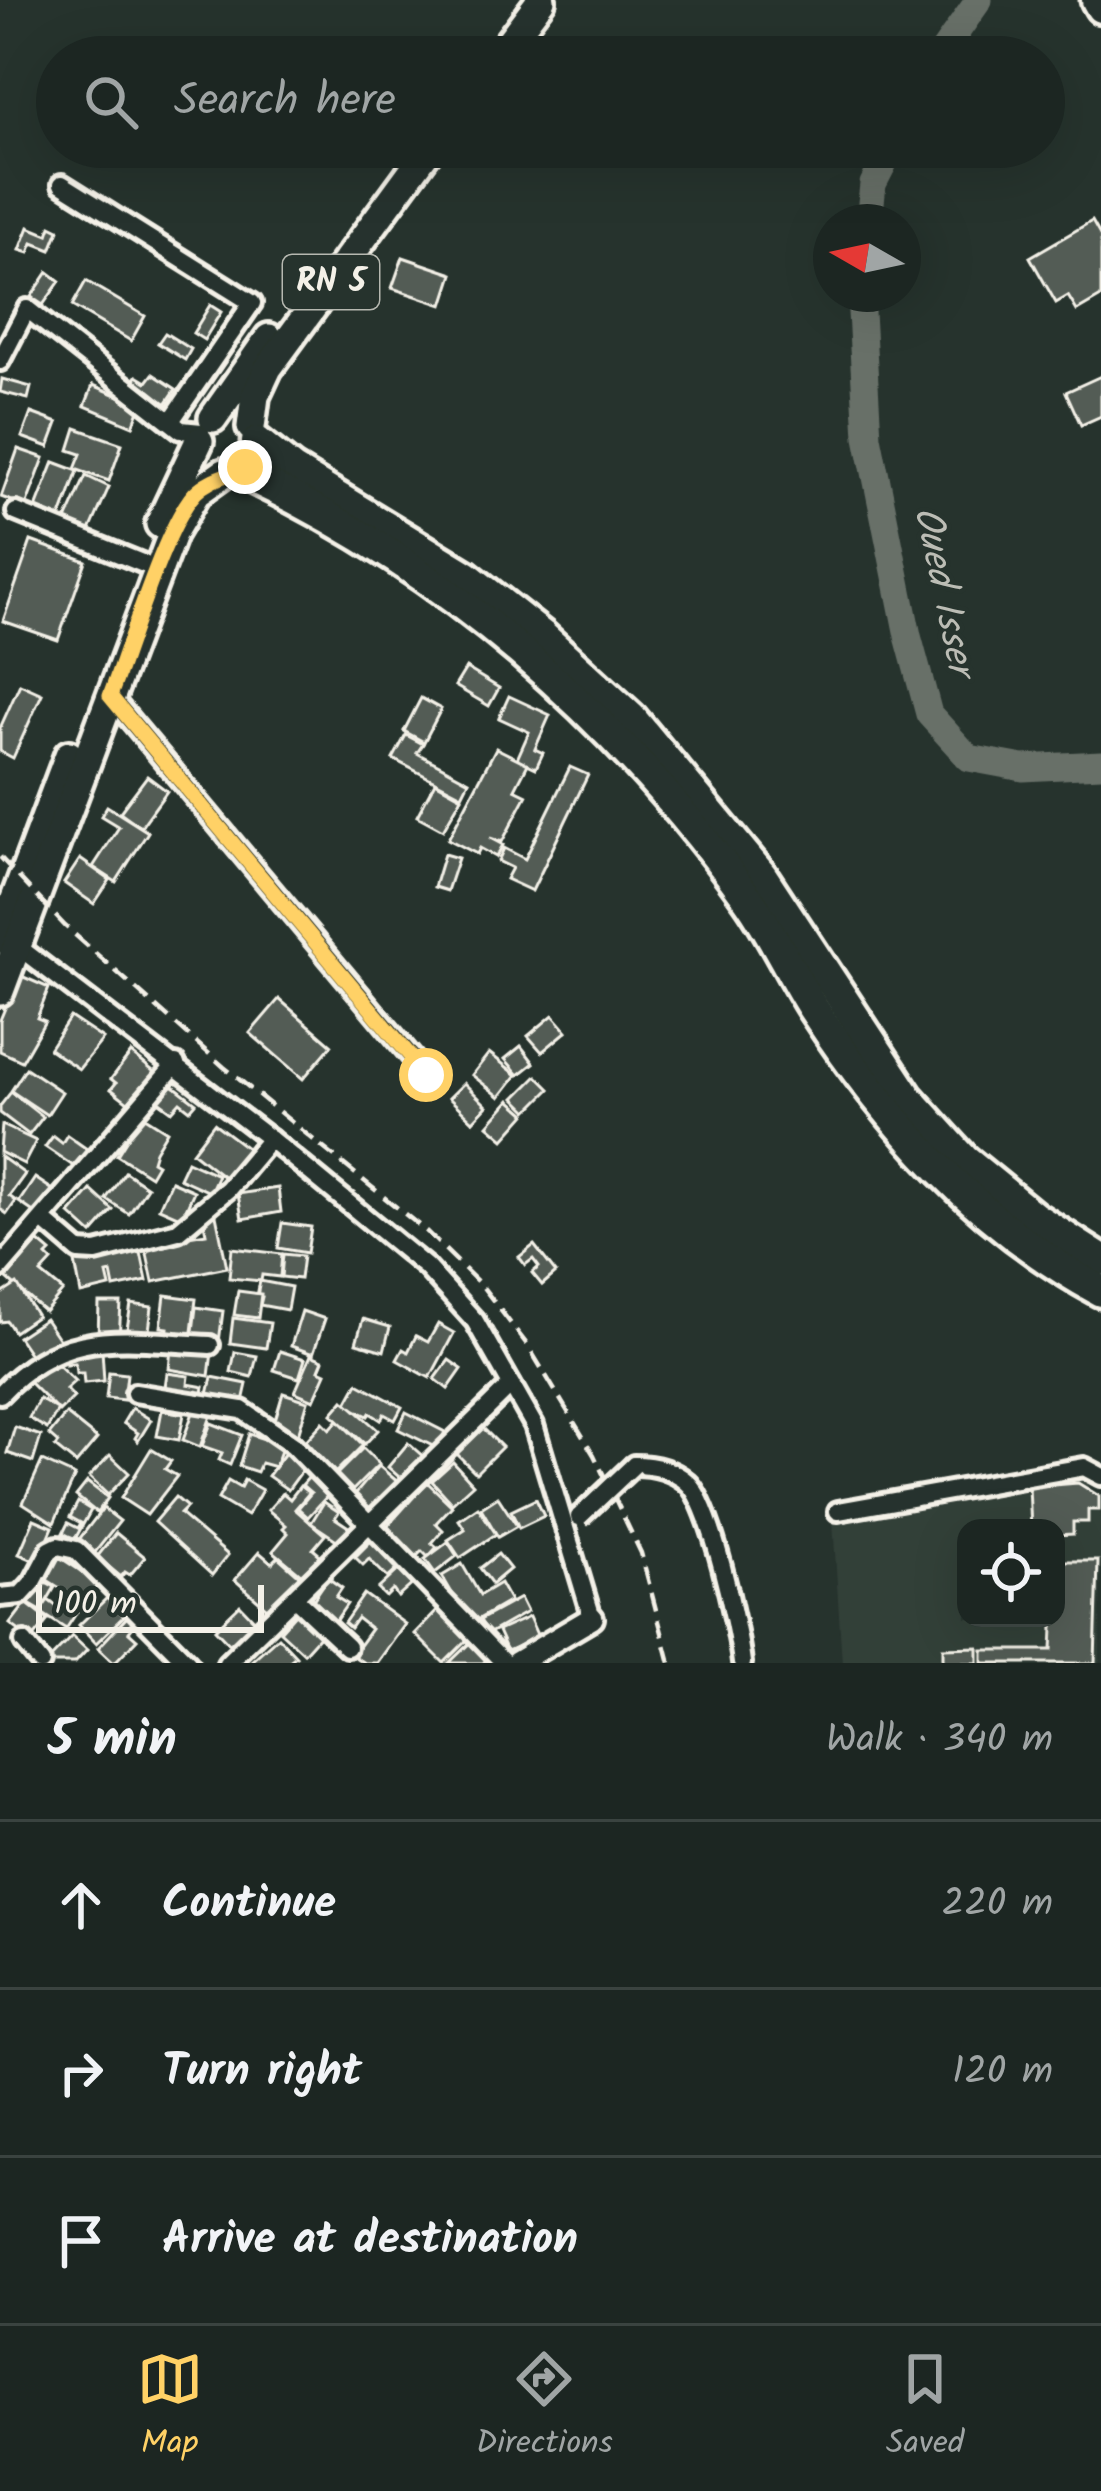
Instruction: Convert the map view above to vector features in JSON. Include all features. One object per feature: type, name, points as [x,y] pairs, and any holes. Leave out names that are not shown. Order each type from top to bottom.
[{"type":"highway","points":[[254,435],[285,480],[502,633],[581,701],[702,837],[752,903],[812,1006],[877,1100],[938,1170],[993,1221],[1050,1263],[1101,1291]]},
{"type":"highway","points":[[232,472],[285,480],[466,576],[542,636],[631,718],[760,875],[907,1097],[964,1160],[1035,1219],[1101,1260]]},
{"type":"main road","points":[[494,36],[521,0]]},
{"type":"main road","points":[[514,36],[541,0]]},
{"type":"main road","name":"RN 5","points":[[0,992],[6,906],[174,487],[236,381],[395,168]]},
{"type":"main road","name":"RN 5","points":[[254,435],[255,396],[268,368],[415,168]]},
{"type":"main road","points":[[181,516],[220,490],[285,480],[263,415],[268,368]]},
{"type":"main road","points":[[238,417],[254,435],[250,462],[232,472],[202,458],[204,430],[238,417]]},
{"type":"main road","name":"RN 5","points":[[6,940],[181,516],[196,493],[232,472]]},
{"type":"street","points":[[62,184],[252,304],[171,421]]},
{"type":"street","points":[[0,361],[27,309],[182,430],[204,430]]},
{"type":"street","points":[[16,512],[144,564]]},
{"type":"street","points":[[110,696],[426,1075]]},
{"type":"street","points":[[6,940],[270,1138],[426,1267],[476,1322],[534,1425],[572,1522],[592,1618],[515,1663]]},
{"type":"street","points":[[0,1268],[176,1064]]},
{"type":"street","points":[[43,1220],[79,1251],[96,1252],[178,1231],[228,1190],[270,1138]]},
{"type":"street","points":[[0,1394],[28,1366],[56,1350],[95,1342],[210,1345]]},
{"type":"street","points":[[227,1663],[511,1385]]},
{"type":"street","points":[[135,1394],[242,1410],[292,1445],[504,1663]]},
{"type":"street","points":[[572,1522],[634,1465],[668,1471],[690,1484],[706,1509],[742,1663]]},
{"type":"street","points":[[838,1511],[1084,1467],[1101,1476]]},
{"type":"street","points":[[0,1597],[21,1595],[50,1550],[68,1546],[188,1663]]},
{"type":"street","points":[[295,1598],[347,1647]]},
{"type":"street","points":[[24,1642],[41,1663]]},
{"type":"shaded area","points":[[1083,1478],[1101,1502],[1100,1663],[842,1663],[833,1521]]},
{"type":"building","points":[[1092,221],[1101,237],[1101,297],[1077,311],[1068,296],[1056,303],[1030,257]]},
{"type":"building","points":[[51,226],[59,230],[51,250],[33,243],[29,253],[20,250],[29,227],[48,235]]},
{"type":"building","points":[[403,257],[453,274],[443,305],[392,288]]},
{"type":"building","points":[[48,272],[60,281],[43,305],[31,297]]},
{"type":"building","points":[[86,281],[145,316],[131,341],[72,306]]},
{"type":"building","points":[[210,305],[221,312],[204,340],[193,333]]},
{"type":"building","points":[[165,333],[191,349],[185,360],[158,343]]},
{"type":"building","points":[[153,374],[176,389],[163,408],[130,387],[137,376],[147,382]]},
{"type":"building","points":[[1101,376],[1101,416],[1081,425],[1066,392]]},
{"type":"building","points":[[2,379],[31,387],[28,399],[0,392]]},
{"type":"building","points":[[93,385],[141,405],[133,426],[85,406]]},
{"type":"building","points":[[31,413],[58,423],[49,447],[22,437]]},
{"type":"building","points":[[76,428],[122,444],[109,481],[75,469],[81,454],[69,450]]},
{"type":"building","points":[[18,449],[44,458],[26,506],[1,497]]},
{"type":"building","points":[[54,462],[78,471],[59,522],[34,513]]},
{"type":"building","points":[[86,476],[109,487],[88,535],[64,525]]},
{"type":"building","points":[[31,541],[86,561],[58,640],[3,621]]},
{"type":"building","points":[[466,668],[499,688],[489,706],[455,686]]},
{"type":"building","points":[[20,684],[42,694],[13,758],[0,751],[0,728]]},
{"type":"building","points":[[509,696],[550,715],[535,749],[543,753],[536,768],[517,759],[529,732],[499,718]]},
{"type":"building","points":[[421,698],[441,709],[424,742],[404,731]]},
{"type":"building","points":[[406,735],[423,744],[417,753],[469,781],[462,795],[393,759]]},
{"type":"building","points":[[496,748],[528,764],[515,789],[527,795],[502,842],[490,838],[503,845],[496,857],[480,848],[477,854],[448,839]]},
{"type":"building","points":[[570,767],[588,775],[532,891],[506,879],[512,868],[498,861],[504,848],[525,859]]},
{"type":"building","points":[[147,776],[167,791],[141,827],[120,812]]},
{"type":"building","points":[[435,782],[462,797],[443,830],[417,816]]},
{"type":"building","points":[[107,806],[148,832],[116,882],[93,867],[119,827],[101,816]]},
{"type":"building","points":[[444,854],[458,858],[447,891],[434,887]]},
{"type":"building","points":[[80,859],[110,880],[94,904],[64,883]]},
{"type":"building","points":[[19,975],[49,988],[37,1018],[45,1021],[22,1061],[0,1051],[0,1020]]},
{"type":"building","points":[[279,999],[332,1045],[303,1079],[250,1033]]},
{"type":"building","points":[[553,1015],[567,1031],[542,1052],[528,1036]]},
{"type":"building","points":[[70,1017],[103,1039],[79,1069],[49,1049]]},
{"type":"building","points":[[521,1046],[534,1063],[519,1075],[505,1059]]},
{"type":"building","points":[[131,1053],[158,1075],[133,1106],[111,1089],[116,1083],[111,1079]]},
{"type":"building","points":[[489,1053],[517,1075],[500,1097],[472,1075]]},
{"type":"building","points":[[26,1068],[62,1092],[47,1115],[11,1091]]},
{"type":"building","points":[[537,1076],[550,1089],[528,1111],[515,1098]]},
{"type":"building","points":[[170,1083],[196,1103],[190,1110],[180,1102],[172,1111],[157,1100]]},
{"type":"building","points":[[464,1083],[487,1106],[473,1121],[449,1098]]},
{"type":"building","points":[[11,1092],[43,1117],[29,1135],[0,1113]]},
{"type":"building","points":[[510,1100],[526,1114],[504,1139],[488,1125]]},
{"type":"building","points":[[142,1115],[167,1131],[155,1151],[152,1161],[157,1164],[150,1176],[117,1155]]},
{"type":"building","points":[[214,1123],[251,1151],[229,1181],[192,1152]]},
{"type":"building","points":[[2,1125],[36,1141],[24,1164],[0,1152]]},
{"type":"building","points":[[67,1135],[91,1152],[79,1170],[45,1147],[53,1136],[62,1143]]},
{"type":"building","points":[[0,1156],[25,1174],[9,1196],[16,1201],[7,1214],[0,1209]]},
{"type":"building","points":[[187,1161],[218,1175],[210,1192],[179,1178]]},
{"type":"building","points":[[125,1172],[147,1187],[129,1214],[106,1199]]},
{"type":"building","points":[[35,1178],[59,1194],[42,1218],[19,1202]]},
{"type":"building","points":[[171,1181],[194,1191],[182,1218],[159,1208]]},
{"type":"building","points":[[278,1188],[281,1212],[242,1219],[238,1194]]},
{"type":"building","points":[[91,1190],[113,1210],[92,1234],[70,1214]]},
{"type":"building","points":[[216,1215],[227,1267],[153,1282],[146,1249],[166,1244],[165,1240],[206,1233],[203,1218]]},
{"type":"building","points":[[282,1223],[311,1227],[307,1253],[278,1248]]},
{"type":"building","points":[[38,1241],[51,1252],[47,1256],[52,1261],[41,1273],[63,1291],[45,1312],[6,1278]]},
{"type":"building","points":[[139,1243],[147,1281],[114,1288],[111,1273],[107,1274],[110,1287],[81,1294],[74,1257]]},
{"type":"building","points":[[534,1245],[556,1273],[542,1285],[532,1273],[539,1267],[533,1259],[525,1265],[519,1257]]},
{"type":"building","points":[[232,1248],[282,1254],[280,1277],[262,1275],[261,1281],[229,1278]]},
{"type":"building","points":[[283,1254],[303,1256],[300,1279],[281,1277]]},
{"type":"building","points":[[260,1281],[291,1287],[287,1310],[260,1305]]},
{"type":"building","points":[[17,1284],[37,1316],[14,1332],[7,1321],[0,1322],[0,1295]]},
{"type":"building","points":[[238,1291],[261,1294],[258,1318],[234,1315]]},
{"type":"building","points":[[165,1295],[196,1299],[191,1340],[167,1336],[168,1328],[161,1327]]},
{"type":"building","points":[[99,1303],[121,1303],[119,1340],[98,1339]]},
{"type":"building","points":[[131,1304],[152,1307],[148,1338],[126,1335]]},
{"type":"building","points":[[196,1307],[223,1311],[219,1342],[192,1339]]},
{"type":"building","points":[[302,1311],[325,1319],[313,1354],[291,1346]]},
{"type":"building","points":[[233,1318],[270,1323],[266,1348],[230,1343]]},
{"type":"building","points":[[45,1319],[60,1341],[33,1359],[18,1337]]},
{"type":"building","points":[[363,1319],[390,1327],[384,1351],[356,1343]]},
{"type":"building","points":[[438,1324],[454,1333],[430,1378],[397,1360],[403,1349],[408,1352],[416,1336],[428,1342]]},
{"type":"building","points":[[171,1348],[212,1352],[209,1376],[169,1369]]},
{"type":"building","points":[[102,1350],[104,1381],[84,1383],[75,1363],[66,1364],[66,1353]]},
{"type":"building","points":[[280,1351],[305,1359],[299,1378],[274,1370]]},
{"type":"building","points":[[235,1352],[257,1356],[252,1377],[231,1372]]},
{"type":"building","points":[[311,1355],[323,1360],[319,1370],[326,1373],[314,1400],[295,1392]]},
{"type":"building","points":[[51,1358],[75,1381],[66,1389],[74,1397],[59,1412],[28,1381]]},
{"type":"building","points":[[449,1360],[462,1369],[448,1389],[435,1379]]},
{"type":"building","points":[[109,1372],[127,1374],[124,1400],[106,1398]]},
{"type":"building","points":[[167,1373],[189,1376],[188,1384],[204,1387],[202,1399],[164,1394]]},
{"type":"building","points":[[212,1377],[247,1384],[242,1406],[207,1399]]},
{"type":"building","points":[[358,1383],[402,1407],[395,1420],[384,1414],[381,1420],[346,1405]]},
{"type":"building","points":[[283,1393],[308,1401],[297,1438],[272,1430]]},
{"type":"building","points":[[39,1399],[58,1410],[47,1429],[29,1418]]},
{"type":"building","points":[[344,1400],[378,1430],[365,1444],[332,1414]]},
{"type":"building","points":[[132,1408],[151,1420],[138,1441],[138,1433],[123,1423]]},
{"type":"building","points":[[162,1410],[184,1414],[179,1440],[157,1436]]},
{"type":"building","points":[[194,1410],[211,1416],[200,1447],[183,1440]]},
{"type":"building","points":[[406,1412],[445,1432],[437,1448],[398,1429]]},
{"type":"building","points":[[66,1414],[97,1439],[76,1464],[55,1447],[58,1443],[49,1435]]},
{"type":"building","points":[[338,1420],[363,1445],[332,1476],[301,1446],[323,1422],[330,1429]]},
{"type":"building","points":[[211,1423],[242,1435],[230,1465],[219,1460],[222,1453],[202,1446]]},
{"type":"building","points":[[15,1427],[41,1436],[33,1462],[7,1453]]},
{"type":"building","points":[[482,1427],[502,1447],[476,1473],[456,1453]]},
{"type":"building","points":[[249,1434],[283,1445],[275,1467],[261,1463],[257,1472],[239,1466]]},
{"type":"building","points":[[408,1443],[427,1460],[407,1484],[388,1467]]},
{"type":"building","points":[[363,1448],[379,1464],[349,1494],[333,1478]]},
{"type":"building","points":[[151,1449],[171,1461],[165,1469],[177,1476],[147,1515],[121,1498]]},
{"type":"building","points":[[285,1453],[304,1468],[288,1490],[268,1476]]},
{"type":"building","points":[[110,1455],[129,1473],[108,1495],[89,1477]]},
{"type":"building","points":[[42,1461],[75,1476],[54,1523],[23,1503]]},
{"type":"building","points":[[453,1462],[473,1484],[452,1503],[432,1481]]},
{"type":"building","points":[[379,1466],[399,1483],[371,1516],[351,1499]]},
{"type":"building","points":[[311,1475],[330,1493],[308,1517],[298,1508],[311,1493],[302,1485]]},
{"type":"building","points":[[244,1480],[262,1490],[247,1516],[218,1499],[228,1481],[240,1488]]},
{"type":"building","points":[[87,1482],[108,1498],[97,1513],[76,1496]]},
{"type":"building","points":[[427,1482],[452,1506],[436,1523],[443,1530],[432,1543],[437,1547],[428,1557],[422,1551],[414,1559],[384,1530]]},
{"type":"building","points":[[1078,1483],[1099,1496],[1099,1510],[1088,1510],[1088,1522],[1073,1522],[1073,1534],[1065,1534],[1065,1519],[1031,1519],[1029,1487]]},
{"type":"building","points":[[300,1486],[309,1493],[295,1509],[325,1535],[313,1549],[327,1561],[309,1581],[273,1551],[288,1533],[283,1528],[286,1525],[268,1510],[283,1493],[290,1499]]},
{"type":"building","points":[[175,1497],[187,1507],[180,1514],[228,1555],[212,1575],[154,1522]]},
{"type":"building","points":[[498,1497],[517,1526],[498,1537],[481,1508]]},
{"type":"building","points":[[536,1499],[544,1516],[519,1528],[511,1511]]},
{"type":"building","points":[[78,1502],[91,1510],[75,1539],[63,1533],[68,1523],[78,1528],[81,1523],[70,1517]]},
{"type":"building","points":[[324,1502],[339,1512],[335,1518],[353,1530],[344,1545],[311,1523]]},
{"type":"building","points":[[478,1507],[496,1534],[460,1558],[448,1540],[465,1529],[459,1520]]},
{"type":"building","points":[[103,1508],[120,1521],[93,1555],[77,1542]]},
{"type":"building","points":[[34,1519],[53,1527],[38,1562],[19,1554]]},
{"type":"building","points":[[116,1533],[145,1557],[130,1575],[125,1572],[121,1577],[97,1557]]},
{"type":"building","points":[[376,1536],[403,1564],[388,1578],[369,1559],[363,1565],[355,1557]]},
{"type":"building","points":[[448,1542],[457,1556],[435,1573],[425,1559]]},
{"type":"building","points":[[259,1552],[272,1563],[278,1557],[305,1581],[271,1619],[264,1612],[267,1608],[235,1580]]},
{"type":"building","points":[[498,1554],[510,1569],[492,1584],[480,1568]]},
{"type":"building","points":[[58,1556],[99,1583],[85,1604],[44,1578]]},
{"type":"building","points":[[1065,1561],[1098,1561],[1095,1663],[983,1663],[983,1650],[1052,1650],[1053,1627],[1065,1627]]},
{"type":"building","points":[[462,1564],[480,1595],[500,1583],[510,1601],[470,1624],[442,1576]]},
{"type":"building","points":[[404,1565],[417,1580],[398,1597],[393,1590],[386,1597],[378,1589]]},
{"type":"building","points":[[328,1578],[342,1588],[336,1597],[347,1604],[334,1623],[309,1606]]},
{"type":"building","points":[[42,1580],[55,1587],[41,1611],[29,1604]]},
{"type":"building","points":[[364,1594],[405,1624],[377,1663],[364,1663],[352,1655],[371,1629],[357,1618],[350,1628],[344,1623]]},
{"type":"building","points":[[107,1598],[124,1616],[96,1643],[79,1625]]},
{"type":"building","points":[[520,1598],[527,1612],[488,1634],[480,1620]]},
{"type":"building","points":[[48,1600],[63,1611],[67,1605],[77,1612],[66,1629],[40,1612]]},
{"type":"building","points":[[26,1603],[48,1620],[32,1640],[10,1624]]},
{"type":"building","points":[[240,1605],[260,1626],[235,1650],[215,1629]]},
{"type":"building","points":[[440,1608],[470,1637],[444,1663],[415,1634]]},
{"type":"building","points":[[297,1612],[321,1634],[304,1653],[280,1631]]},
{"type":"building","points":[[128,1616],[136,1623],[129,1632],[137,1639],[114,1663],[98,1648]]},
{"type":"building","points":[[529,1617],[538,1637],[507,1651],[498,1631]]},
{"type":"building","points":[[72,1636],[87,1650],[75,1663],[46,1663]]},
{"type":"building","points":[[278,1637],[296,1656],[287,1663],[249,1663]]},
{"type":"building","points":[[474,1639],[490,1657],[483,1663],[449,1663]]},
{"type":"building","points":[[978,1647],[978,1663],[943,1663],[943,1648]]},
{"type":"waterway","name":"Oued Isser","points":[[954,36],[979,0]]},
{"type":"waterway","name":"Oued Isser","points":[[871,204],[881,168]]},
{"type":"waterway","name":"Oued Isser","points":[[861,312],[868,437],[908,636],[929,714],[969,758],[1023,768],[1101,764]]},
{"type":"railway","points":[[0,857],[65,926],[224,1067],[427,1232],[482,1286],[528,1346],[594,1455],[641,1553],[670,1663]]},
{"type":"route","points":[[245,467],[209,482],[188,502],[110,696],[426,1075]]}]
